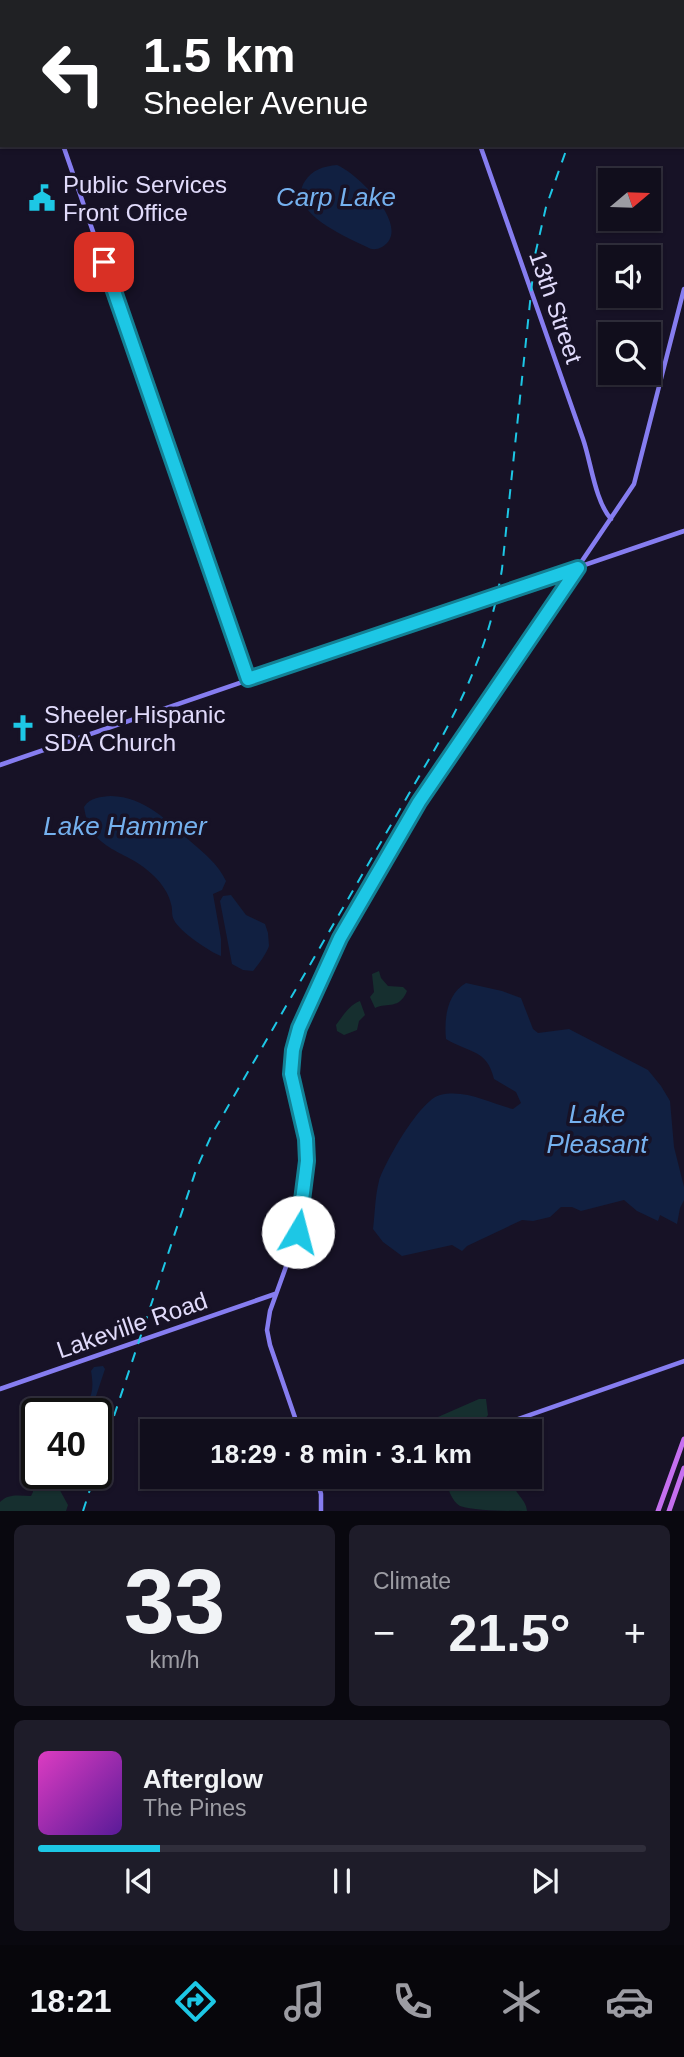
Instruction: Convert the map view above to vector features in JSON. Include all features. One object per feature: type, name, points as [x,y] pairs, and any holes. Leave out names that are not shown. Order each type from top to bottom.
[{"type":"main road","points":[[658,1511],[684,1442]]},
{"type":"main road","points":[[669,1511],[684,1468]]},
{"type":"street","points":[[64,147],[248,679]]},
{"type":"street","name":"13th Street","points":[[481,147],[551,344],[606,512],[611,519]]},
{"type":"street","points":[[296,1419],[268,1338],[268,1318],[296,1239],[306,1168],[306,1139],[291,1074],[293,1050],[299,1028],[340,938],[419,802],[630,491],[684,289]]},
{"type":"street","points":[[0,765],[684,531]]},
{"type":"street","name":"Lakeville Road","points":[[0,1389],[276,1294]]},
{"type":"street","points":[[518,1419],[684,1361]]},
{"type":"street","points":[[319,1489],[321,1511]]},
{"type":"green space","points":[[379,971],[388,986],[403,987],[407,991],[397,1003],[375,1008],[370,997],[374,992],[372,974]]},
{"type":"green space","points":[[360,1001],[365,1015],[359,1021],[357,1030],[344,1035],[337,1031],[336,1025],[353,1005]]},
{"type":"green space","points":[[479,1399],[486,1399],[488,1415],[484,1419],[433,1419]]},
{"type":"green space","points":[[32,1489],[59,1489],[68,1505],[66,1511],[0,1511],[0,1502],[7,1497],[31,1496]]},
{"type":"green space","points":[[449,1489],[515,1489],[527,1511],[466,1508],[457,1504]]},
{"type":"water","name":"Carp Lake","points":[[337,165],[368,189],[387,215],[391,227],[390,238],[382,247],[371,249],[333,230],[303,203],[301,192],[308,177],[319,169]]},
{"type":"water","name":"Lake Hammer","points":[[111,796],[134,800],[154,811],[219,869],[226,881],[222,890],[213,894],[221,939],[221,956],[195,941],[177,925],[169,897],[154,876],[94,834],[84,807],[93,799]]},
{"type":"water","points":[[231,895],[246,915],[265,924],[268,933],[269,946],[253,971],[243,970],[232,964],[220,901],[223,896]]},
{"type":"water","name":"Lake Pleasant","points":[[466,983],[521,998],[533,1029],[538,1033],[569,1029],[648,1070],[670,1101],[674,1147],[684,1187],[684,1200],[677,1224],[660,1215],[658,1221],[637,1211],[624,1200],[581,1211],[572,1207],[561,1207],[550,1217],[533,1221],[522,1220],[467,1246],[462,1251],[452,1245],[402,1256],[383,1242],[373,1229],[379,1181],[388,1160],[413,1119],[423,1108],[432,1099],[450,1094],[468,1095],[513,1109],[521,1103],[516,1092],[494,1079],[491,1069],[482,1057],[446,1039],[448,1007],[455,993]]},
{"type":"water","points":[[103,1366],[105,1369],[95,1398],[89,1398],[92,1392],[91,1371],[94,1367]]},
{"type":"railway","points":[[112,1422],[196,1170],[212,1134],[443,735],[480,654],[493,613],[502,569],[535,255],[546,207],[567,147]]},
{"type":"railway","points":[[83,1511],[90,1489]]},
{"type":"place","name":"Public Services Front Office","points":[[42,198]]},
{"type":"place","name":"Sheeler Hispanic SDA Church","points":[[23,728]]},
{"type":"route","points":[[104,262],[248,679],[578,568],[431,782],[340,938],[299,1028],[294,1043],[291,1074],[306,1139],[307,1161],[298,1232]]}]
